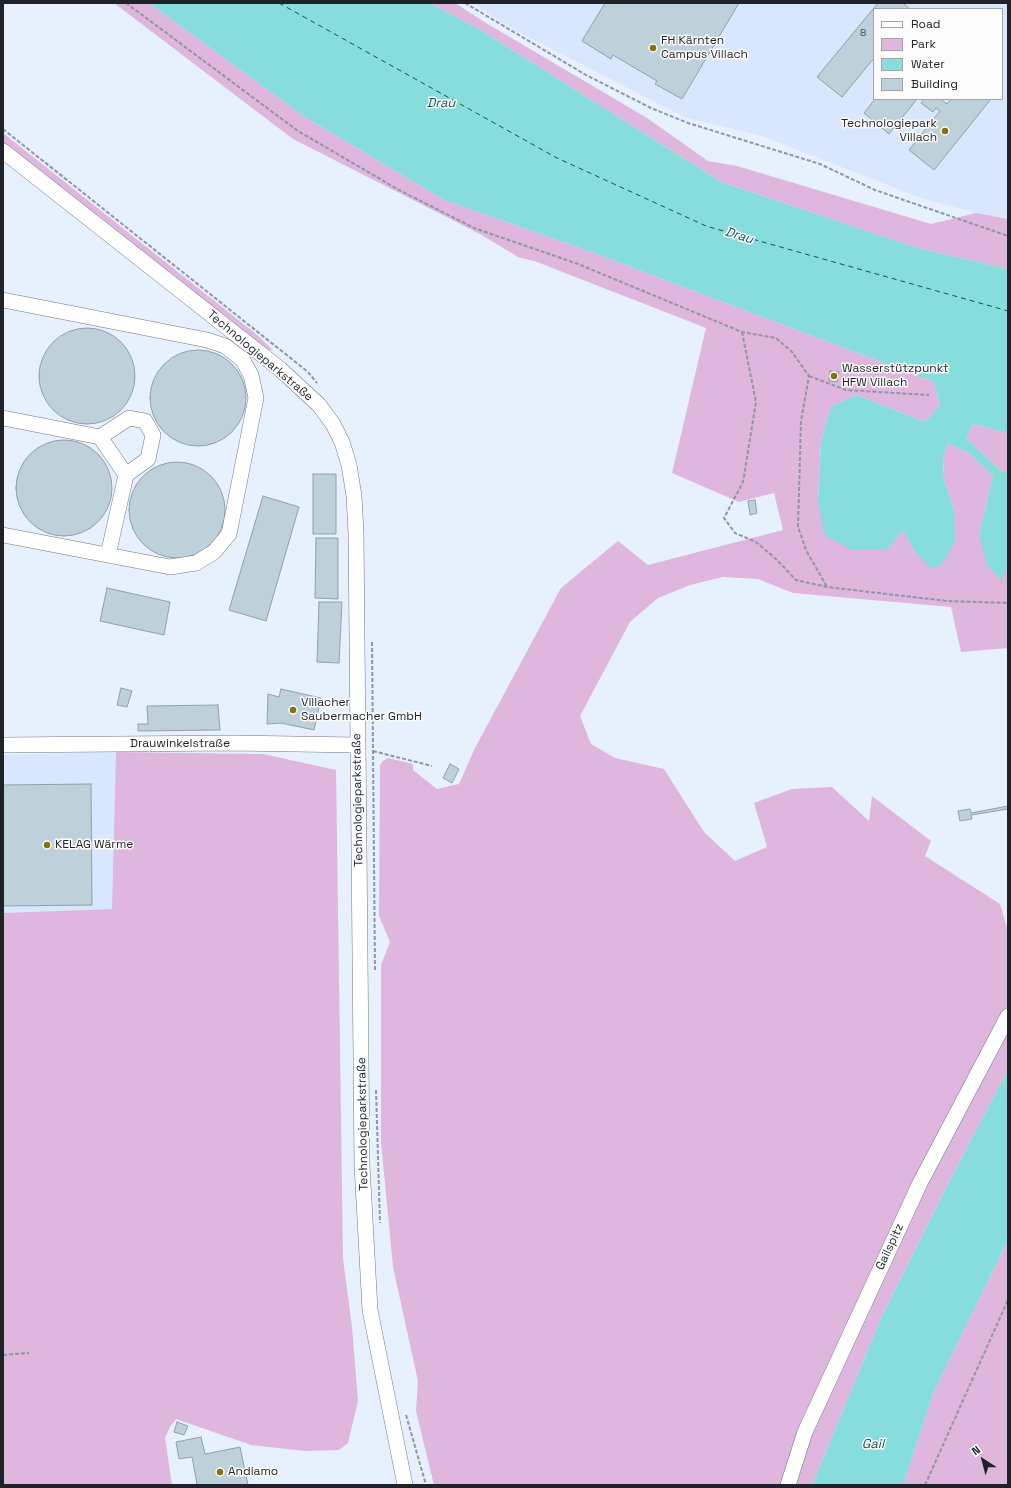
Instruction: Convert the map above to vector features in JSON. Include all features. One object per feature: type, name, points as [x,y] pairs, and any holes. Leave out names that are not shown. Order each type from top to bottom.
[{"type":"street","name":"Technologieparkstraße","points":[[3,151],[280,369],[319,405],[333,424],[342,442],[349,466],[354,496],[356,533],[362,1165],[370,1310],[405,1485]]},
{"type":"street","points":[[3,300],[207,340],[225,346],[242,359],[251,375],[256,398],[228,534],[214,552],[196,563],[170,567],[3,535]]},
{"type":"street","points":[[3,418],[100,437],[129,418],[145,421],[153,435],[148,460],[126,475],[108,555]]},
{"type":"street","points":[[100,437],[126,475]]},
{"type":"street","name":"Drauwinkelstraße","points":[[3,745],[233,743],[357,745]]},
{"type":"street","name":"Gailspitz","points":[[788,1485],[805,1432],[920,1183],[1008,1016]]},
{"type":"path","points":[[126,3],[298,131],[399,190],[474,228],[578,264],[742,332],[776,338],[792,352],[809,376],[846,390],[929,395]]},
{"type":"path","points":[[465,3],[586,75],[651,108],[695,125],[820,164],[875,190],[1008,236]]},
{"type":"path","points":[[742,332],[756,402],[743,482],[724,518],[735,533],[756,542],[776,559],[796,580],[827,587],[948,601],[1008,603]]},
{"type":"path","points":[[809,376],[801,421],[798,527],[806,550],[827,587]]},
{"type":"path","points":[[357,745],[374,752],[432,766]]},
{"type":"path","points":[[925,1485],[1008,1300]]},
{"type":"path","points":[[3,1355],[29,1352]]},
{"type":"shaded area","points":[[472,3],[1008,3],[1008,219],[976,213],[921,198],[762,136],[686,118],[511,28]]},
{"type":"shaded area","name":"KELAG Wärme","points":[[116,752],[112,909],[3,913],[3,755]]},
{"type":"green space","points":[[114,3],[149,3],[305,117],[444,200],[586,250],[934,382],[940,405],[925,422],[857,395],[831,407],[821,441],[818,500],[902,530],[916,553],[954,510],[944,480],[943,458],[948,443],[969,453],[993,476],[979,534],[1001,580],[1008,565],[1008,648],[961,652],[951,607],[793,593],[758,579],[723,577],[690,585],[658,598],[630,622],[580,716],[591,744],[615,758],[664,769],[704,832],[735,861],[767,847],[754,803],[792,789],[832,787],[869,821],[872,796],[931,841],[925,856],[1000,904],[1008,931],[1008,1070],[953,1174],[882,1316],[812,1485],[434,1485],[416,1411],[418,1381],[393,1267],[381,1142],[381,965],[390,942],[379,916],[380,765],[388,758],[413,764],[413,770],[437,789],[459,784],[475,748],[561,588],[618,541],[648,565],[783,530],[774,493],[739,502],[672,473],[706,328],[537,262],[518,257],[480,234],[293,139]]},
{"type":"green space","points":[[430,3],[455,3],[486,23],[647,118],[708,161],[737,166],[931,224],[976,213],[1008,219],[1008,269],[917,248],[721,182],[482,31]]},
{"type":"green space","points":[[3,133],[256,334],[273,350],[268,350],[3,142]]},
{"type":"green space","points":[[973,424],[1008,433],[1008,472],[1002,472],[966,438]]},
{"type":"green space","points":[[116,752],[263,754],[336,770],[343,1259],[352,1327],[358,1401],[348,1443],[339,1450],[305,1451],[251,1445],[176,1419],[165,1438],[172,1485],[3,1485],[3,913],[112,909]]},
{"type":"green space","points":[[1008,1240],[1008,1485],[903,1485],[934,1391]]},
{"type":"water","name":"Drau","points":[[149,3],[430,3],[482,31],[721,182],[917,248],[1008,269],[1008,433],[973,424],[966,438],[1002,472],[1008,472],[1008,565],[1002,581],[987,565],[979,534],[993,476],[969,453],[948,443],[943,458],[944,480],[954,510],[955,541],[943,563],[932,569],[916,553],[902,530],[888,549],[852,550],[824,535],[818,500],[821,441],[831,407],[857,395],[925,422],[940,405],[934,382],[586,250],[444,200],[305,117]]},
{"type":"water","name":"Gail","points":[[1008,1070],[1008,1240],[934,1391],[903,1485],[812,1485],[882,1316],[953,1174]]},
{"type":"building","name":"FH Kärnten Campus Villach","points":[[605,3],[739,3],[682,99],[655,84],[657,81],[613,55],[611,59],[582,41]]},
{"type":"building","name":"Technologiepark Villach","points":[[878,3],[903,3],[909,8],[874,8]]},
{"type":"building","name":"Technologiepark Villach","points":[[873,9],[873,59],[842,97],[817,77]]},
{"type":"building","name":"Technologiepark Villach","points":[[874,100],[916,100],[889,134],[864,113]]},
{"type":"building","name":"Technologiepark Villach","points":[[923,100],[942,100],[947,104],[950,100],[990,100],[934,170],[909,150],[940,111],[936,108],[933,112],[921,103]]},
{"type":"building","points":[[87,328],[105,331],[121,342],[132,358],[135,376],[132,394],[121,410],[105,421],[87,424],[69,421],[53,410],[42,394],[39,376],[42,358],[53,342],[69,331]]},
{"type":"building","points":[[198,350],[216,353],[232,364],[243,380],[246,398],[243,416],[232,432],[216,443],[198,446],[180,443],[164,432],[153,416],[150,398],[153,380],[164,364],[180,353]]},
{"type":"building","name":"Wasserstützpunkt HFW Villach","points":[[830,371],[839,372],[837,382],[829,381]]},
{"type":"building","points":[[64,440],[82,443],[98,454],[109,470],[112,488],[109,506],[98,522],[82,533],[64,536],[46,533],[30,522],[19,506],[16,488],[19,470],[30,454],[46,443]]},
{"type":"building","points":[[177,462],[195,465],[211,476],[222,492],[225,510],[222,528],[211,544],[195,555],[177,558],[159,555],[143,544],[132,528],[129,510],[132,492],[143,476],[159,465]]},
{"type":"building","points":[[313,474],[336,474],[336,534],[313,534]]},
{"type":"building","points":[[263,496],[299,507],[266,621],[229,610]]},
{"type":"building","points":[[755,500],[757,513],[750,515],[748,501]]},
{"type":"building","points":[[316,538],[338,538],[338,599],[315,598]]},
{"type":"building","points":[[107,588],[170,602],[164,635],[100,621]]},
{"type":"building","points":[[319,602],[342,602],[339,663],[317,662]]},
{"type":"building","points":[[121,688],[132,691],[127,707],[117,705]]},
{"type":"building","name":"Villacher Saubermacher GmbH","points":[[281,689],[321,698],[314,730],[281,723],[267,724],[268,694],[279,697]]},
{"type":"building","points":[[218,705],[220,730],[138,731],[138,724],[148,724],[147,706]]},
{"type":"building","points":[[450,764],[459,769],[452,783],[443,778]]},
{"type":"building","name":"KELAG Wärme","points":[[91,784],[92,905],[3,906],[3,785]]},
{"type":"building","points":[[1008,806],[1008,809],[971,815],[972,819],[960,821],[958,811],[970,809],[971,813]]},
{"type":"building","points":[[177,1422],[188,1426],[184,1435],[174,1432]]},
{"type":"building","name":"Andiamo","points":[[201,1437],[205,1454],[240,1447],[248,1485],[192,1485],[197,1484],[192,1457],[179,1459],[176,1442]]},
{"type":"ferry route","points":[[279,3],[557,158],[706,226],[1008,311]]},
{"type":"place","name":"FH Kärnten Campus Villach","points":[[653,48]]},
{"type":"place","name":"Technologiepark Villach","points":[[945,131]]},
{"type":"place","name":"Wasserstützpunkt HFW Villach","points":[[834,376]]},
{"type":"place","name":"Villacher Saubermacher GmbH","points":[[293,710]]},
{"type":"place","name":"KELAG Wärme","points":[[47,845]]},
{"type":"place","name":"Andiamo","points":[[220,1472]]}]
